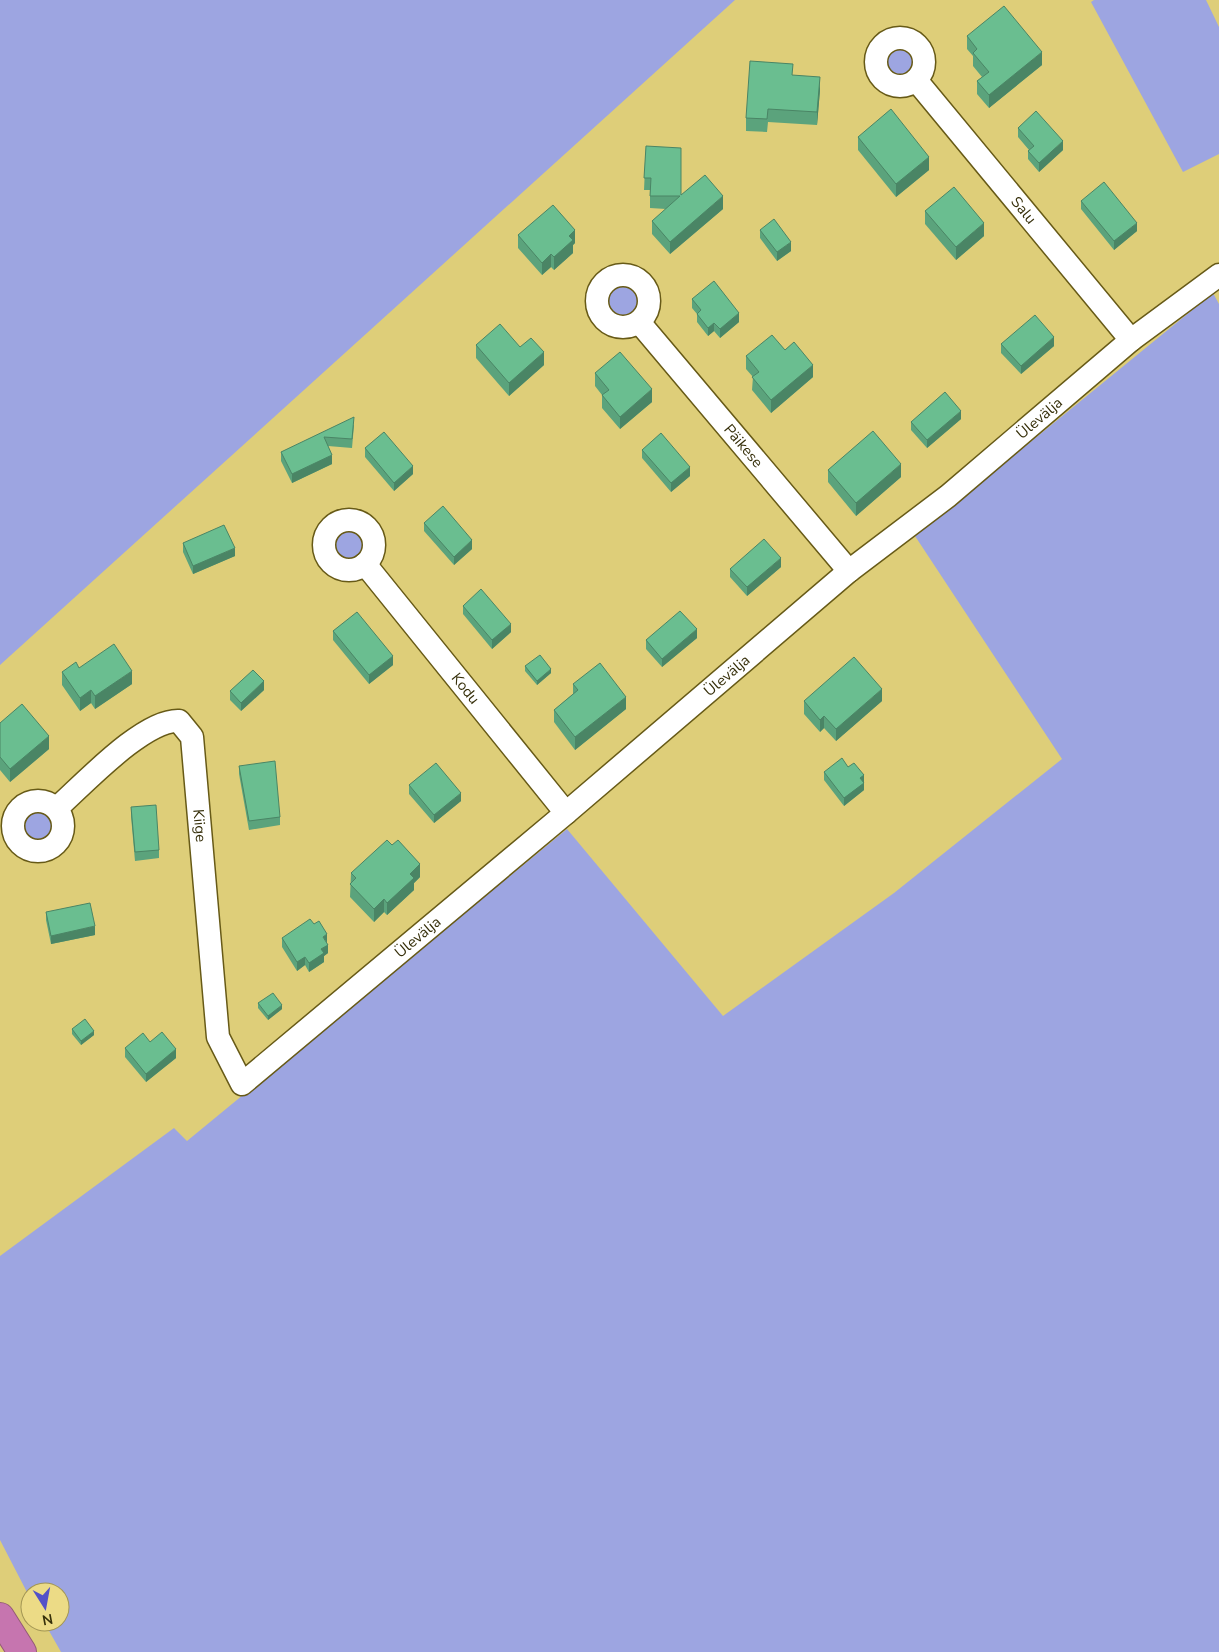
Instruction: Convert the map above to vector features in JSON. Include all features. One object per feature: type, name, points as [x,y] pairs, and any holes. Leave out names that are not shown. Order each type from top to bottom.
[{"type":"highway","points":[[0,1617],[22,1652]]},
{"type":"street","name":"Salu","points":[[916,80],[1131,340]]},
{"type":"street","name":"Ülevälja","points":[[242,1084],[566,813],[849,571],[948,496],[1131,340],[1219,275]]},
{"type":"street","name":"Päikese","points":[[639,322],[849,571]]},
{"type":"street","name":"Kodu","points":[[365,564],[566,813]]},
{"type":"street","name":"Kiige","points":[[57,808],[138,736],[157,725],[168,720],[179,721],[192,737],[218,1037],[242,1084]]},
{"type":"shaded area","points":[[0,0],[735,0],[0,665]]},
{"type":"shaded area","points":[[1094,0],[1206,0],[1219,27],[1219,154],[1183,172],[1091,2]]},
{"type":"shaded area","points":[[900,45],[912,50],[917,62],[912,74],[900,79],[888,74],[883,62],[888,50]]},
{"type":"shaded area","points":[[623,283],[635,288],[640,300],[635,312],[623,317],[611,312],[606,300],[611,288]]},
{"type":"shaded area","points":[[1213,293],[1219,304],[1219,1652],[61,1652],[50,1632],[70,1632],[70,1582],[22,1582],[0,1540],[0,1256],[174,1128],[187,1141],[567,829],[723,1016],[894,893],[1062,759],[915,536]]},
{"type":"shaded area","points":[[349,527],[356,528],[361,532],[365,537],[365,551],[361,556],[356,560],[349,561],[342,560],[337,556],[333,551],[332,544],[333,537],[337,532],[342,528]]},
{"type":"shaded area","points":[[38,810],[50,814],[54,826],[50,838],[38,842],[26,838],[22,826],[26,814]]},
{"type":"building","points":[[1004,6],[1042,52],[989,95],[977,81],[989,72],[973,53],[977,49],[967,36]]},
{"type":"building","points":[[750,61],[793,64],[792,75],[820,77],[817,112],[768,109],[767,119],[746,118]]},
{"type":"building","points":[[891,109],[929,157],[896,184],[858,137]]},
{"type":"building","points":[[1036,111],[1063,141],[1039,163],[1028,151],[1034,146],[1018,128]]},
{"type":"building","points":[[646,146],[681,148],[681,195],[705,175],[723,196],[670,242],[652,221],[680,196],[650,196],[651,178],[644,178]]},
{"type":"building","points":[[1104,182],[1137,223],[1114,241],[1081,201]]},
{"type":"building","points":[[954,187],[984,223],[956,247],[925,211]]},
{"type":"building","points":[[553,205],[575,230],[569,236],[573,240],[554,257],[551,254],[542,263],[518,235]]},
{"type":"building","points":[[774,219],[791,242],[777,252],[760,230]]},
{"type":"building","points":[[714,281],[739,313],[720,329],[714,323],[708,328],[697,314],[701,310],[692,299]]},
{"type":"building","points":[[1035,315],[1054,337],[1021,366],[1001,344]]},
{"type":"building","points":[[500,324],[520,347],[531,338],[544,352],[509,383],[476,345]]},
{"type":"building","points":[[772,335],[785,350],[794,342],[813,365],[771,400],[752,377],[759,372],[746,356]]},
{"type":"building","points":[[620,352],[652,389],[620,417],[602,395],[609,390],[595,373]]},
{"type":"building","points":[[945,392],[961,411],[927,440],[911,422]]},
{"type":"building","points":[[354,417],[352,439],[324,437],[332,455],[292,474],[281,452]]},
{"type":"building","points":[[873,431],[901,464],[856,503],[828,470]]},
{"type":"building","points":[[384,432],[413,466],[394,483],[365,448]]},
{"type":"building","points":[[661,433],[690,467],[671,483],[642,450]]},
{"type":"building","points":[[443,506],[472,540],[454,557],[424,523]]},
{"type":"building","points":[[224,525],[235,548],[193,566],[183,543]]},
{"type":"building","points":[[764,539],[781,558],[747,587],[730,569]]},
{"type":"building","points":[[481,589],[511,624],[492,640],[463,606]]},
{"type":"building","points":[[680,611],[697,629],[662,659],[646,640]]},
{"type":"building","points":[[357,612],[393,656],[369,675],[333,631]]},
{"type":"building","points":[[114,644],[132,671],[95,696],[91,690],[80,698],[62,672],[76,662],[79,668]]},
{"type":"building","points":[[540,655],[551,669],[537,681],[525,666]]},
{"type":"building","points":[[854,657],[882,689],[836,729],[824,716],[820,720],[804,701]]},
{"type":"building","points":[[600,663],[626,697],[575,737],[554,710],[578,690],[573,684]]},
{"type":"building","points":[[253,670],[264,681],[241,703],[230,691]]},
{"type":"building","points":[[22,704],[49,736],[10,769],[0,757],[0,723]]},
{"type":"building","points":[[842,758],[848,767],[854,763],[864,775],[860,778],[864,783],[844,798],[824,772]]},
{"type":"building","points":[[275,761],[280,817],[249,821],[239,766]]},
{"type":"building","points":[[436,763],[461,793],[434,815],[409,785]]},
{"type":"building","points":[[156,805],[159,850],[135,852],[131,807]]},
{"type":"building","points":[[387,840],[392,845],[398,840],[420,864],[410,874],[414,878],[387,903],[384,899],[374,909],[350,884],[356,878],[351,873]]},
{"type":"building","points":[[90,903],[95,926],[51,936],[46,912]]},
{"type":"building","points":[[310,919],[314,924],[319,921],[327,934],[323,937],[328,945],[321,949],[324,953],[309,963],[305,957],[297,962],[282,938]]},
{"type":"building","points":[[273,993],[282,1005],[268,1016],[258,1003]]},
{"type":"building","points":[[85,1019],[94,1031],[81,1041],[72,1029]]},
{"type":"building","points":[[162,1032],[176,1049],[146,1074],[125,1048],[143,1033],[150,1042]]}]
